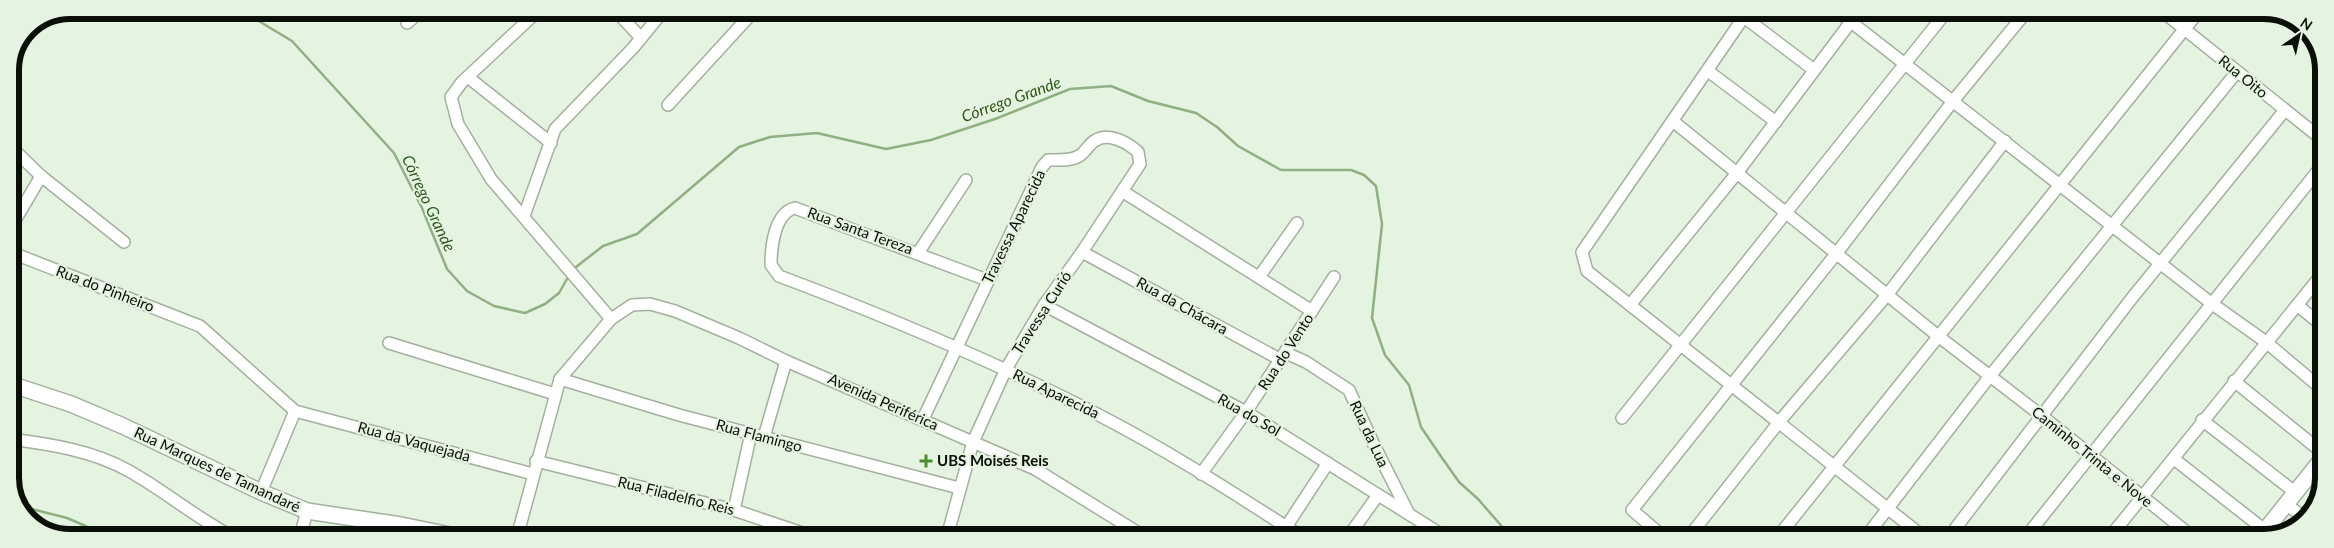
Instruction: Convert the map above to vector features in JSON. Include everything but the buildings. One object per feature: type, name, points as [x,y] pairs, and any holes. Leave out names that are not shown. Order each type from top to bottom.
[{"type":"street","points":[[407,23],[412,19]]},
{"type":"street","points":[[530,19],[455,90],[451,97],[458,124],[490,179],[524,216],[611,319]]},
{"type":"street","points":[[623,19],[641,38]]},
{"type":"street","points":[[524,216],[555,129],[657,19]]},
{"type":"street","points":[[668,105],[747,19]]},
{"type":"street","points":[[1743,19],[1674,122],[1582,252],[1587,272],[1914,529]]},
{"type":"street","points":[[1752,19],[1814,70]]},
{"type":"street","points":[[1847,19],[2212,303],[2266,342],[2315,383]]},
{"type":"street","points":[[1622,418],[1787,214],[1940,19]]},
{"type":"street","points":[[1655,529],[1632,510],[1836,254],[1953,100],[2020,19]]},
{"type":"street","name":"Rua Oito","points":[[2172,19],[2236,73],[2315,134]]},
{"type":"street","points":[[1784,529],[2194,19]]},
{"type":"street","points":[[1630,305],[1737,173],[1850,21]]},
{"type":"street","points":[[1708,71],[1776,122]]},
{"type":"street","points":[[1872,529],[1990,376],[2114,226],[2236,73]]},
{"type":"street","points":[[469,78],[551,143]]},
{"type":"street","points":[[1955,529],[2161,262],[2285,110]]},
{"type":"street","name":"Caminho Trinta e Nove","points":[[1674,122],[1938,336],[2042,416],[2182,529]]},
{"type":"street","name":"Travessa Aparecida","points":[[922,419],[987,280],[1042,167],[1048,160],[1078,156],[1094,140],[1113,138],[1130,145],[1138,152],[1140,164],[1124,187]]},
{"type":"street","points":[[1695,529],[1779,422],[1887,295],[2005,141]]},
{"type":"street","points":[[19,155],[41,176],[124,242]]},
{"type":"street","points":[[2033,529],[2315,174]]},
{"type":"street","points":[[19,214],[41,176]]},
{"type":"street","points":[[918,253],[966,180]]},
{"type":"street","points":[[1124,187],[1312,311]]},
{"type":"street","name":"Travessa Curió","points":[[948,529],[973,442],[1006,369],[1044,305],[1082,252],[1124,187]]},
{"type":"street","name":"Rua Santa Tereza","points":[[794,282],[779,276],[771,265],[771,249],[782,216],[787,210],[794,208],[987,280]]},
{"type":"street","points":[[1259,277],[1298,223]]},
{"type":"street","name":"Rua da Chácara","points":[[1082,252],[1284,357]]},
{"type":"street","name":"Rua do Pinheiro","points":[[19,256],[200,326],[295,411]]},
{"type":"street","name":"Rua do Vento","points":[[1201,474],[1284,357],[1334,277]]},
{"type":"street","name":"Rua Aparecida","points":[[794,282],[956,346],[1093,412],[1201,474],[1289,529]]},
{"type":"street","points":[[2117,529],[2174,459],[2202,420],[2315,283]]},
{"type":"street","name":"Avenida Periférica","points":[[519,529],[554,394],[560,379],[611,319],[632,305],[650,304],[675,311],[721,330],[786,361],[1035,469],[1132,529]]},
{"type":"street","name":"Rua do Sol","points":[[1044,305],[1246,412],[1432,529]]},
{"type":"street","points":[[2297,305],[2315,320]]},
{"type":"street","points":[[390,343],[554,394]]},
{"type":"street","name":"Rua da Lua","points":[[1284,357],[1306,362],[1349,390],[1374,445],[1410,515]]},
{"type":"street","points":[[764,438],[786,361]]},
{"type":"street","name":"Rua Flamingo","points":[[560,379],[764,438],[959,488]]},
{"type":"street","points":[[2234,381],[2315,452]]},
{"type":"street","name":"Rua Marques de Tamandaré","points":[[19,387],[71,404],[123,426],[261,492],[307,511],[421,529]]},
{"type":"street","points":[[261,492],[295,411]]},
{"type":"street","name":"Rua da Vaquejada","points":[[295,411],[533,474]]},
{"type":"street","points":[[2202,420],[2292,499],[2302,513]]},
{"type":"street","points":[[734,510],[751,433]]},
{"type":"street","points":[[19,441],[78,451],[128,470],[184,509],[219,529]]},
{"type":"street","points":[[2174,459],[2257,529]]},
{"type":"street","name":"Rua Filadelfio Reis","points":[[536,461],[734,510],[787,529]]},
{"type":"street","points":[[1286,527],[1328,463]]},
{"type":"street","points":[[2267,529],[2315,468]]},
{"type":"street","points":[[1354,529],[1378,495]]},
{"type":"street","points":[[302,529],[307,511]]},
{"type":"street","points":[[1423,529],[1426,525]]},
{"type":"waterway","name":"Córrego Grande","points":[[255,19],[292,41],[394,153],[422,208],[447,269],[467,291],[494,306],[525,313],[545,304],[559,293],[567,279]]},
{"type":"waterway","name":"Córrego Grande","points":[[576,267],[603,246],[637,234],[739,147],[770,137],[817,133],[886,149],[931,140],[995,119],[1070,89],[1111,86],[1148,101],[1196,113],[1217,127],[1238,146],[1281,170],[1351,170],[1364,175],[1376,186],[1382,224],[1372,318],[1385,355],[1409,385],[1421,427],[1440,455],[1459,482],[1478,499],[1504,529]]},
{"type":"waterway","points":[[29,508],[67,518],[92,529]]},
{"type":"place","name":"UBS Moisés Reis","points":[[926,461]]}]
